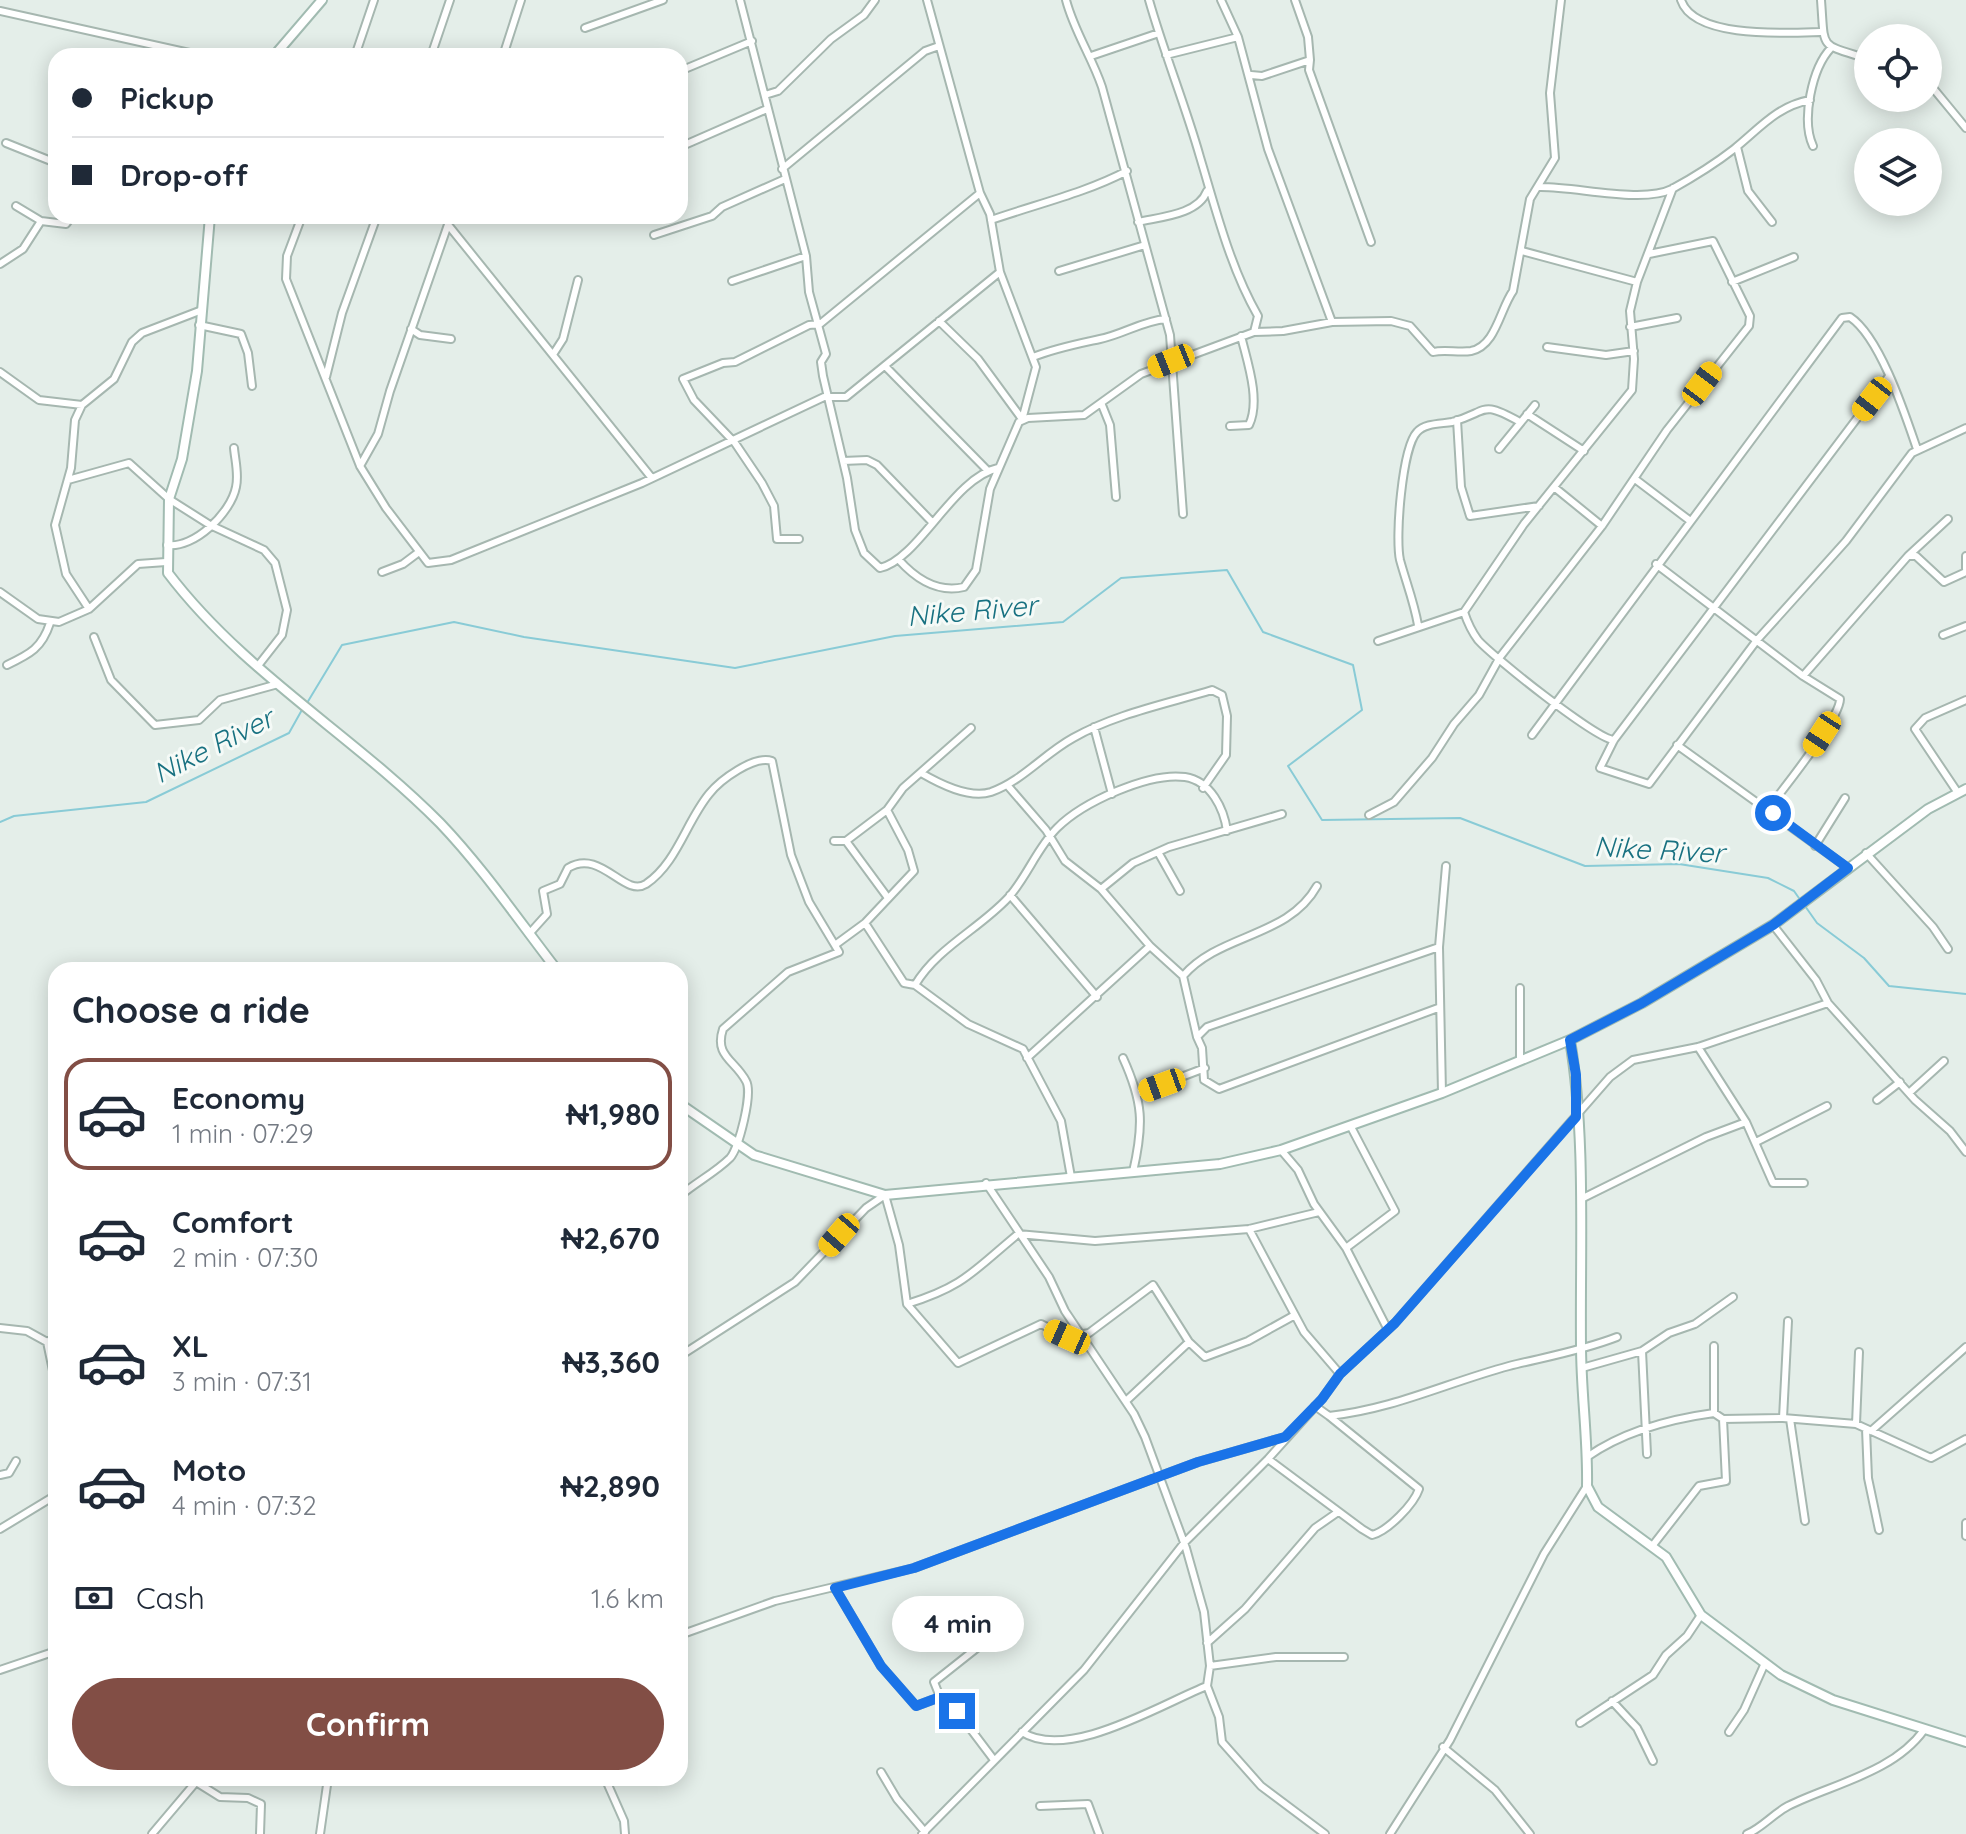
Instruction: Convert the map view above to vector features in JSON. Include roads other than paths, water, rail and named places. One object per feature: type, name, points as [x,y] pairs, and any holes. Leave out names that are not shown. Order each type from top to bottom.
[{"type":"street","points":[[281,48],[322,0]]},
{"type":"street","points":[[358,48],[374,0]]},
{"type":"street","points":[[434,48],[450,0]]},
{"type":"street","points":[[506,48],[521,0]]},
{"type":"street","points":[[585,28],[663,0]]},
{"type":"street","points":[[740,0],[806,256],[809,292],[826,354],[821,362],[855,530],[864,553],[880,568],[899,560],[931,521],[987,470],[998,468]]},
{"type":"street","points":[[765,95],[778,91],[831,39],[864,15],[875,0]]},
{"type":"street","points":[[899,560],[918,580],[944,588],[964,587],[976,570],[989,493],[1022,420],[1036,367],[1000,272],[991,220],[980,193],[927,0]]},
{"type":"street","points":[[1066,0],[1072,23],[1091,56],[1127,171],[1166,319],[1173,353],[1171,361],[1178,409],[1183,514]]},
{"type":"street","points":[[1149,0],[1200,157],[1207,191],[1218,211],[1241,287],[1258,316],[1254,332]]},
{"type":"street","points":[[1221,0],[1251,75],[1268,149],[1332,322]]},
{"type":"street","points":[[1295,0],[1308,37],[1309,70],[1371,242]]},
{"type":"street","points":[[1022,420],[1084,415],[1141,374],[1254,332],[1283,331],[1332,322],[1391,321],[1410,326],[1433,352],[1470,351],[1482,346],[1493,333],[1504,303],[1513,291],[1530,199],[1555,158],[1550,108],[1561,0]]},
{"type":"street","points":[[1681,0],[1691,16],[1709,26],[1757,32],[1820,32]]},
{"type":"street","points":[[1821,0],[1820,32],[1831,48],[1854,55]]},
{"type":"street","points":[[0,11],[167,48]]},
{"type":"street","points":[[1091,56],[1159,33]]},
{"type":"street","points":[[1166,55],[1238,37]]},
{"type":"street","points":[[688,68],[752,41]]},
{"type":"street","points":[[782,169],[925,51],[939,46]]},
{"type":"street","points":[[1813,146],[1808,130],[1810,100],[1820,59],[1831,48]]},
{"type":"street","points":[[1251,75],[1259,76],[1310,60]]},
{"type":"street","points":[[1942,99],[1966,128]]},
{"type":"street","points":[[1539,187],[1572,186],[1641,196],[1673,188],[1737,147],[1779,111],[1810,100]]},
{"type":"street","points":[[688,144],[767,109]]},
{"type":"street","points":[[6,143],[48,160]]},
{"type":"street","points":[[1737,147],[1748,191],[1772,222]]},
{"type":"street","points":[[991,220],[1046,199],[1094,188],[1127,171]]},
{"type":"street","points":[[688,224],[712,216],[722,207],[785,179]]},
{"type":"street","points":[[1378,641],[1464,612],[1539,506],[1632,390],[1634,351],[1631,306],[1673,188]]},
{"type":"street","points":[[1138,222],[1193,207],[1203,201],[1207,191]]},
{"type":"street","points":[[799,539],[777,539],[774,506],[732,440],[702,410],[683,379],[735,362],[809,325],[820,324],[980,193]]},
{"type":"street","points":[[16,206],[48,222]]},
{"type":"street","points":[[0,264],[23,249],[41,221]]},
{"type":"street","points":[[209,224],[197,371],[182,459],[169,499],[168,573],[205,618],[257,667],[375,764],[440,823],[484,873],[551,962]]},
{"type":"street","points":[[299,224],[287,256],[286,279],[360,466],[428,563],[451,560],[651,477],[829,397],[846,397],[1000,272]]},
{"type":"street","points":[[326,377],[342,313],[374,224]]},
{"type":"street","points":[[654,235],[688,224]]},
{"type":"street","points":[[360,466],[378,434],[411,329],[449,226]]},
{"type":"street","points":[[449,226],[651,477]]},
{"type":"street","points":[[1369,815],[1394,802],[1432,758],[1454,724],[1479,695],[1500,657],[1602,526],[1667,430],[1749,326],[1750,316],[1716,243],[1709,239],[1649,254]]},
{"type":"street","points":[[1059,271],[1145,245]]},
{"type":"street","points":[[1522,251],[1637,282]]},
{"type":"street","points":[[732,281],[806,256]]},
{"type":"street","points":[[1732,282],[1794,257]]},
{"type":"street","points":[[554,353],[563,339],[578,280]]},
{"type":"street","points":[[89,609],[66,574],[55,525],[68,480],[75,420],[82,405],[114,379],[132,342],[142,333],[202,310]]},
{"type":"street","points":[[1532,735],[1656,564],[1842,318],[1850,317],[1858,323],[1889,376],[1917,449]]},
{"type":"street","points":[[1630,327],[1677,318]]},
{"type":"street","points":[[1033,357],[1073,343],[1102,339],[1146,320],[1166,319]]},
{"type":"street","points":[[939,321],[978,359],[1022,420]]},
{"type":"street","points":[[199,325],[241,334],[248,353],[252,386]]},
{"type":"street","points":[[411,329],[420,335],[451,339]]},
{"type":"street","points":[[1230,426],[1249,425],[1252,418],[1250,375],[1241,336]]},
{"type":"street","points":[[1547,347],[1606,355],[1634,351]]},
{"type":"street","points":[[885,366],[987,470]]},
{"type":"street","points":[[0,372],[39,400],[82,405]]},
{"type":"street","points":[[1889,376],[1614,740],[1600,761],[1600,768],[1646,786],[1757,640],[1846,541],[1917,449],[1966,428]]},
{"type":"street","points":[[1102,405],[1110,425],[1116,497]]},
{"type":"street","points":[[1499,449],[1535,405]]},
{"type":"street","points":[[1418,625],[1397,537],[1408,454],[1419,430],[1457,420],[1481,408],[1496,409],[1520,422]]},
{"type":"street","points":[[1527,414],[1584,451]]},
{"type":"street","points":[[1457,420],[1461,487],[1470,516],[1539,506]]},
{"type":"street","points":[[167,545],[185,545],[210,525],[234,497],[237,482],[234,448]]},
{"type":"street","points":[[843,461],[867,460],[877,465],[931,521]]},
{"type":"street","points":[[68,480],[129,463],[169,499],[210,525],[264,550],[275,563],[282,580],[287,610],[282,635],[257,667]]},
{"type":"street","points":[[1635,479],[1689,520]]},
{"type":"street","points":[[1554,487],[1602,526]]},
{"type":"street","points":[[1803,676],[1908,556],[1948,519]]},
{"type":"street","points":[[382,572],[403,564],[419,552]]},
{"type":"street","points":[[1908,556],[1916,556],[1944,582],[1966,571],[1966,556]]},
{"type":"street","points":[[0,592],[38,619],[50,623],[67,620],[89,609],[138,564],[166,562]]},
{"type":"street","points":[[1656,564],[1803,676],[1835,694],[1841,702],[1768,809]]},
{"type":"street","points":[[1464,612],[1478,640],[1601,737],[1614,740]]},
{"type":"street","points":[[7,665],[32,653],[44,640],[50,623]]},
{"type":"street","points":[[1943,635],[1966,626]]},
{"type":"street","points":[[94,637],[111,680],[155,725],[199,720],[220,700],[281,687]]},
{"type":"street","points":[[921,773],[941,784],[969,792],[990,792],[1008,786],[1052,752],[1094,727],[1212,690],[1218,691],[1227,716],[1226,755],[1203,788]]},
{"type":"street","points":[[688,1110],[754,1155],[885,1195],[986,1183],[1220,1164],[1281,1150],[1442,1093],[1570,1040],[1642,1003],[1773,925],[1928,809],[1962,791],[1915,729],[1925,718],[1966,700]]},
{"type":"street","points":[[1094,727],[1112,794]]},
{"type":"street","points":[[834,841],[846,841],[887,810],[903,788],[971,728]]},
{"type":"street","points":[[1677,745],[1848,868]]},
{"type":"street","points":[[529,934],[547,914],[543,891],[560,884],[573,865],[600,866],[623,882],[637,887],[644,885],[663,868],[710,792],[761,759],[772,761],[791,855],[809,902],[835,945],[837,954],[788,972],[723,1029],[719,1041],[721,1053],[749,1087],[737,1145],[731,1157],[688,1190]]},
{"type":"street","points":[[915,985],[924,969],[1010,895],[1059,826],[1112,794],[1172,777],[1189,777],[1220,803],[1227,831]]},
{"type":"street","points":[[1008,786],[1046,830],[1065,861],[1101,889],[1150,946],[1183,976],[1205,1068],[1204,1080],[1219,1089],[1438,1008]]},
{"type":"street","points":[[1815,846],[1845,798]]},
{"type":"street","points":[[835,945],[865,923],[914,871],[908,850],[887,810]]},
{"type":"street","points":[[1101,889],[1133,863],[1158,852],[1282,814]]},
{"type":"street","points":[[846,841],[888,898]]},
{"type":"street","points":[[1158,852],[1180,891]]},
{"type":"street","points":[[1866,853],[1933,927],[1948,949]]},
{"type":"street","points":[[1442,1093],[1439,947],[1446,866]]},
{"type":"street","points":[[1183,976],[1203,960],[1290,918],[1317,886]]},
{"type":"street","points":[[1010,895],[1097,997]]},
{"type":"street","points":[[865,923],[904,983],[915,985],[968,1024],[1023,1049],[1061,1121],[1071,1177]]},
{"type":"street","points":[[1773,925],[1816,980],[1828,1003],[1909,1093],[1950,1131],[1966,1152]]},
{"type":"street","points":[[1027,1058],[1150,946]]},
{"type":"street","points":[[1197,1037],[1200,1031],[1221,1022],[1439,947]]},
{"type":"street","points":[[1520,988],[1520,1061]]},
{"type":"street","points":[[881,1772],[897,1799],[924,1833],[1084,1670],[1184,1543],[1268,1459],[1340,1374],[1387,1328],[1623,1065],[1698,1047],[1828,1003]]},
{"type":"street","points":[[1570,1040],[1576,1075],[1581,1199],[1581,1350],[1587,1486],[1598,1507],[1666,1557],[1701,1615],[1802,1688],[1966,1742]]},
{"type":"street","points":[[1698,1047],[1746,1122],[1773,1183],[1804,1183]]},
{"type":"street","points":[[1123,1058],[1139,1093],[1142,1124],[1133,1172]]},
{"type":"street","points":[[1909,1093],[1944,1061]]},
{"type":"street","points":[[1139,1093],[1205,1068]]},
{"type":"street","points":[[1877,1100],[1900,1082]]},
{"type":"street","points":[[1756,1142],[1827,1106]]},
{"type":"street","points":[[1581,1199],[1706,1137],[1746,1122]]},
{"type":"street","points":[[1346,1248],[1395,1211],[1351,1127]]},
{"type":"street","points":[[1281,1150],[1298,1170],[1319,1212],[1346,1248],[1387,1328]]},
{"type":"street","points":[[986,1183],[1126,1401],[1159,1476],[1184,1543],[1204,1612],[1210,1666],[1207,1686],[1225,1748],[1261,1786],[1325,1834]]},
{"type":"street","points":[[885,1195],[899,1245],[907,1304],[958,1363],[1041,1324],[1067,1337],[1089,1333],[1153,1285],[1189,1342],[1205,1357],[1248,1341],[1295,1315]]},
{"type":"street","points":[[688,1351],[795,1282],[866,1208],[885,1195]]},
{"type":"street","points":[[907,1304],[947,1292],[977,1272],[1018,1234],[1095,1241],[1249,1229],[1319,1212]]},
{"type":"street","points":[[1249,1229],[1304,1332],[1340,1374]]},
{"type":"street","points":[[1582,1368],[1642,1351],[1669,1333],[1695,1324],[1733,1297]]},
{"type":"street","points":[[1788,1321],[1787,1419],[1805,1521]]},
{"type":"street","points":[[0,1328],[27,1331],[47,1342],[48,1347]]},
{"type":"street","points":[[1329,1416],[1374,1411],[1507,1367],[1581,1350],[1617,1337]]},
{"type":"street","points":[[1126,1401],[1189,1342]]},
{"type":"street","points":[[1714,1346],[1714,1413]]},
{"type":"street","points":[[1879,1530],[1868,1478],[1869,1430],[1966,1347]]},
{"type":"street","points":[[1642,1351],[1642,1404],[1647,1454]]},
{"type":"street","points":[[1856,1424],[1859,1352]]},
{"type":"street","points":[[1268,1459],[1372,1535],[1380,1533],[1411,1503],[1419,1489],[1315,1406]]},
{"type":"street","points":[[1587,1457],[1610,1442],[1644,1429],[1676,1418],[1714,1413],[1723,1419],[1787,1419],[1856,1424],[1931,1458],[1966,1439]]},
{"type":"street","points":[[1653,1545],[1695,1490],[1726,1481],[1723,1419]]},
{"type":"street","points":[[688,1632],[775,1601],[914,1568],[1159,1476],[1285,1437]]},
{"type":"street","points":[[0,1475],[9,1473],[16,1461]]},
{"type":"street","points":[[1390,1834],[1485,1675],[1548,1547],[1587,1486]]},
{"type":"street","points":[[0,1529],[48,1500]]},
{"type":"street","points":[[1207,1643],[1245,1609],[1315,1528],[1338,1512]]},
{"type":"street","points":[[1966,1523],[1966,1536]]},
{"type":"street","points":[[835,1588],[881,1666],[916,1706],[940,1697]]},
{"type":"street","points":[[1580,1723],[1653,1675],[1701,1615]]},
{"type":"street","points":[[987,1640],[934,1682],[940,1697],[957,1711],[994,1760]]},
{"type":"street","points":[[0,1670],[48,1654]]},
{"type":"street","points":[[1210,1666],[1276,1657],[1344,1657]]},
{"type":"street","points":[[1729,1732],[1744,1710],[1765,1663]]},
{"type":"street","points":[[1022,1732],[1032,1739],[1089,1735],[1141,1719],[1207,1686]]},
{"type":"street","points":[[1612,1701],[1637,1728],[1653,1761]]},
{"type":"street","points":[[1751,1833],[1790,1805],[1848,1782],[1895,1755],[1924,1730]]},
{"type":"street","points":[[1443,1747],[1495,1790],[1530,1834]]},
{"type":"street","points":[[152,1834],[191,1786]]},
{"type":"street","points":[[204,1786],[220,1797],[248,1798],[261,1804],[260,1834]]},
{"type":"street","points":[[320,1834],[320,1812],[326,1786]]},
{"type":"street","points":[[609,1786],[624,1821],[625,1834]]},
{"type":"street","points":[[1040,1806],[1088,1804],[1099,1834]]},
{"type":"waterway","name":"Nike River","points":[[307,703],[342,645],[454,622],[524,637],[735,668],[895,636],[1063,622],[1121,578],[1227,570],[1263,632],[1353,665],[1362,710],[1288,766],[1322,820],[1460,818],[1585,866],[1679,864],[1768,878],[1794,891],[1801,901]]},
{"type":"waterway","name":"Nike River","points":[[0,822],[14,816],[146,802],[289,733],[303,708]]},
{"type":"waterway","name":"Nike River","points":[[1805,906],[1817,923],[1864,958],[1889,986],[1966,994]]}]
